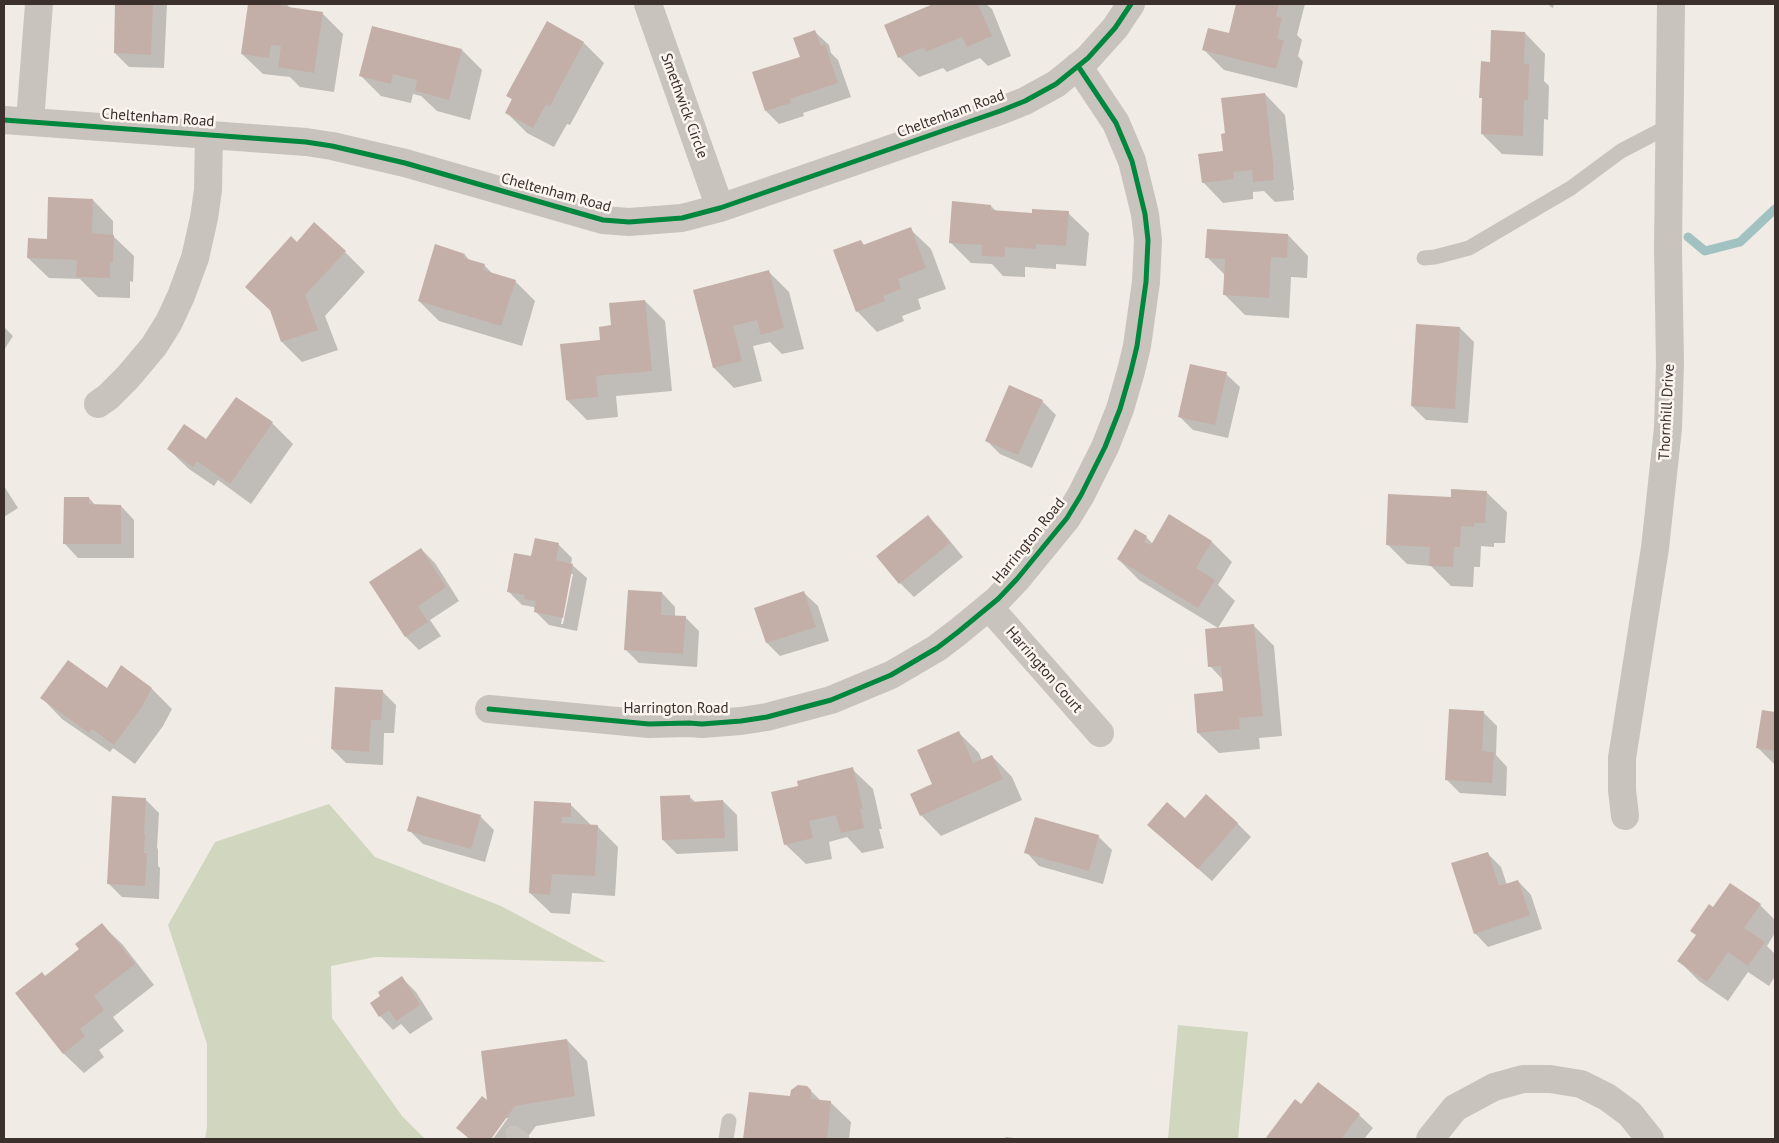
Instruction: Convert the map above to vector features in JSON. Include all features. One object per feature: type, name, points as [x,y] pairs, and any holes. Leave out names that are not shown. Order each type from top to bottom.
[{"type":"street","points":[[17,121],[40,4]]},
{"type":"street","name":"Smethwick Circle","points":[[648,4],[720,208]]},
{"type":"street","points":[[1078,66],[1098,48],[1115,28],[1131,4]]},
{"type":"street","name":"Thornhill Drive","points":[[1625,816],[1622,790],[1622,758],[1655,548],[1668,428],[1670,363],[1668,248],[1671,4]]},
{"type":"street","name":"Cheltenham Road","points":[[17,121],[209,134],[332,146],[405,163],[603,220],[629,222],[682,218],[720,208],[1000,111],[1041,93],[1056,84],[1078,66]]},
{"type":"street","name":"Harrington Road","points":[[489,709],[649,724],[702,724],[767,717],[831,700],[891,675],[936,648],[964,628],[989,607],[1017,579],[1067,518],[1102,453],[1120,409],[1137,346],[1146,282],[1148,255],[1145,214],[1132,161],[1122,134],[1102,100],[1078,66]]},
{"type":"street","points":[[98,404],[128,377],[154,346],[169,322],[181,296],[195,258],[204,218],[208,190],[209,134]]},
{"type":"street","name":"Harrington Court","points":[[989,607],[1100,733]]},
{"type":"street","points":[[1430,1139],[1455,1108],[1494,1088],[1523,1079],[1550,1079],[1582,1084],[1607,1097],[1630,1114],[1650,1139]]},
{"type":"lane","points":[[1424,258],[1469,248],[1571,188],[1621,150],[1669,126]]},
{"type":"lane","points":[[726,1139],[729,1121]]},
{"type":"green space","points":[[329,804],[375,857],[501,906],[606,962],[375,957],[331,966],[332,1018],[402,1116],[425,1139],[205,1139],[207,1127],[207,1044],[168,925],[215,842]]},
{"type":"green space","points":[[1178,1025],[1248,1032],[1238,1139],[1168,1139]]},
{"type":"building","points":[[115,4],[153,4],[151,55],[114,53]]},
{"type":"building","points":[[248,4],[281,4],[281,6],[323,12],[314,73],[278,67],[281,46],[271,45],[269,58],[241,54]]},
{"type":"building","points":[[933,4],[978,4],[992,36],[967,47],[962,37],[926,52],[924,47],[898,58],[884,25]]},
{"type":"building","points":[[1236,4],[1279,4],[1276,16],[1282,18],[1277,39],[1284,40],[1276,69],[1202,50],[1208,28],[1229,33]]},
{"type":"building","points":[[547,21],[584,42],[550,106],[546,104],[533,128],[505,113],[512,99],[506,96]]},
{"type":"building","points":[[372,26],[462,49],[449,100],[415,91],[417,80],[393,74],[391,84],[359,76]]},
{"type":"building","points":[[815,30],[821,46],[825,44],[838,83],[790,99],[791,103],[765,111],[752,72],[800,57],[793,38]]},
{"type":"building","points":[[1491,30],[1525,32],[1524,64],[1529,64],[1528,100],[1524,100],[1523,136],[1481,134],[1482,98],[1479,98],[1481,61],[1490,62]]},
{"type":"building","points":[[1265,93],[1274,180],[1253,182],[1252,170],[1233,172],[1234,179],[1202,183],[1198,154],[1223,151],[1221,134],[1225,133],[1221,98]]},
{"type":"building","points":[[48,197],[93,199],[92,233],[114,235],[113,262],[110,262],[110,278],[76,277],[77,260],[27,258],[28,238],[47,239]]},
{"type":"building","points":[[952,201],[991,205],[991,210],[1032,213],[1032,209],[1069,211],[1066,246],[1036,244],[1036,249],[1005,247],[1005,257],[982,256],[982,245],[949,243]]},
{"type":"building","points":[[314,222],[346,251],[305,295],[318,330],[281,342],[270,310],[245,287],[291,236],[297,242]]},
{"type":"building","points":[[911,227],[926,268],[898,279],[901,289],[883,296],[885,301],[856,312],[833,250],[861,240],[863,245]]},
{"type":"building","points":[[1207,229],[1288,234],[1287,258],[1271,257],[1269,298],[1223,295],[1225,259],[1205,258]]},
{"type":"building","points":[[435,244],[465,254],[464,258],[485,264],[483,270],[516,280],[501,326],[418,301]]},
{"type":"building","points":[[769,270],[784,328],[761,335],[757,320],[733,326],[742,361],[713,368],[693,290]]},
{"type":"building","points":[[645,300],[652,371],[596,376],[598,397],[566,400],[560,344],[600,340],[599,327],[611,325],[609,303]]},
{"type":"building","points":[[1416,324],[1460,327],[1455,409],[1411,406]]},
{"type":"building","points":[[1190,364],[1227,372],[1215,425],[1178,417]]},
{"type":"building","points":[[1009,385],[1043,400],[1018,455],[985,441]]},
{"type":"building","points":[[236,397],[273,422],[230,484],[197,461],[193,467],[167,449],[184,424],[206,439]]},
{"type":"building","points":[[1451,489],[1487,491],[1485,523],[1474,523],[1474,527],[1461,526],[1460,547],[1454,547],[1453,567],[1429,566],[1430,547],[1386,545],[1388,494],[1451,497]]},
{"type":"building","points":[[64,497],[89,497],[89,504],[121,505],[121,544],[63,544]]},
{"type":"building","points":[[1169,514],[1212,541],[1196,568],[1215,580],[1198,608],[1117,559],[1135,529],[1147,536],[1144,542],[1151,545]]},
{"type":"building","points":[[928,515],[950,543],[899,584],[876,556]]},
{"type":"building","points":[[535,538],[559,543],[556,560],[573,564],[563,618],[534,612],[536,601],[524,599],[525,595],[507,592],[514,553],[531,556]]},
{"type":"building","points":[[421,548],[446,587],[418,606],[428,622],[405,637],[369,582]]},
{"type":"building","points":[[628,590],[662,592],[661,615],[686,616],[683,654],[624,650]]},
{"type":"building","points":[[804,591],[816,627],[766,643],[754,608]]},
{"type":"building","points":[[1254,624],[1263,716],[1239,718],[1240,729],[1197,733],[1194,694],[1223,691],[1221,666],[1208,667],[1205,629]]},
{"type":"building","points":[[68,660],[107,688],[121,665],[152,688],[143,705],[114,745],[92,729],[89,733],[40,698]]},
{"type":"building","points":[[335,687],[383,690],[381,720],[371,720],[369,752],[331,749]]},
{"type":"building","points":[[1449,709],[1484,711],[1482,751],[1494,752],[1492,783],[1445,780]]},
{"type":"building","points":[[1762,710],[1775,712],[1775,751],[1756,748]]},
{"type":"building","points":[[959,731],[973,763],[992,755],[1003,779],[920,816],[910,794],[932,784],[917,750]]},
{"type":"building","points":[[853,767],[863,809],[860,809],[864,828],[841,833],[836,815],[809,821],[813,838],[784,845],[771,792],[798,786],[797,781]]},
{"type":"building","points":[[1206,794],[1238,823],[1198,869],[1147,825],[1167,802],[1185,818]]},
{"type":"building","points":[[690,795],[690,802],[723,800],[725,838],[662,840],[660,796]]},
{"type":"building","points":[[112,796],[146,798],[144,853],[147,853],[145,886],[107,884]]},
{"type":"building","points":[[417,796],[481,815],[471,849],[407,831]]},
{"type":"building","points":[[534,801],[571,803],[571,817],[562,817],[561,823],[598,825],[595,876],[552,874],[550,895],[529,893]]},
{"type":"building","points":[[1035,817],[1099,835],[1089,871],[1024,853]]},
{"type":"building","points":[[1488,852],[1499,886],[1518,880],[1530,915],[1474,934],[1451,863]]},
{"type":"building","points":[[1730,883],[1761,904],[1744,928],[1765,942],[1748,966],[1728,952],[1707,982],[1677,961],[1696,935],[1690,931],[1709,904],[1713,907]]},
{"type":"building","points":[[102,923],[135,964],[94,996],[104,1010],[80,1029],[85,1036],[63,1054],[15,993],[42,972],[45,976],[79,949],[75,944]]},
{"type":"building","points":[[402,976],[420,1005],[396,1021],[389,1010],[379,1017],[370,1003],[380,996],[378,992]]},
{"type":"building","points":[[567,1039],[575,1096],[515,1106],[491,1139],[470,1139],[456,1128],[482,1096],[487,1100],[481,1051]]},
{"type":"building","points":[[1318,1082],[1360,1114],[1341,1139],[1265,1139],[1295,1099],[1301,1104]]},
{"type":"building","points":[[798,1085],[807,1086],[811,1090],[811,1099],[831,1101],[827,1139],[743,1139],[749,1092],[790,1096],[791,1090]]},
{"type":"waterway","points":[[1688,237],[1705,251],[1740,242],[1775,209]]},
{"type":"cycle path","points":[[4,120],[306,142],[405,163],[603,220],[629,222],[682,218],[720,208],[1025,101],[1056,84],[1088,58],[1115,28],[1131,4]]},
{"type":"cycle path","points":[[489,709],[649,724],[702,724],[767,717],[831,700],[891,675],[937,648],[998,599],[1017,579],[1067,518],[1105,447],[1120,409],[1131,371],[1137,346],[1146,282],[1148,240],[1145,214],[1132,161],[1116,123],[1078,66]]}]
